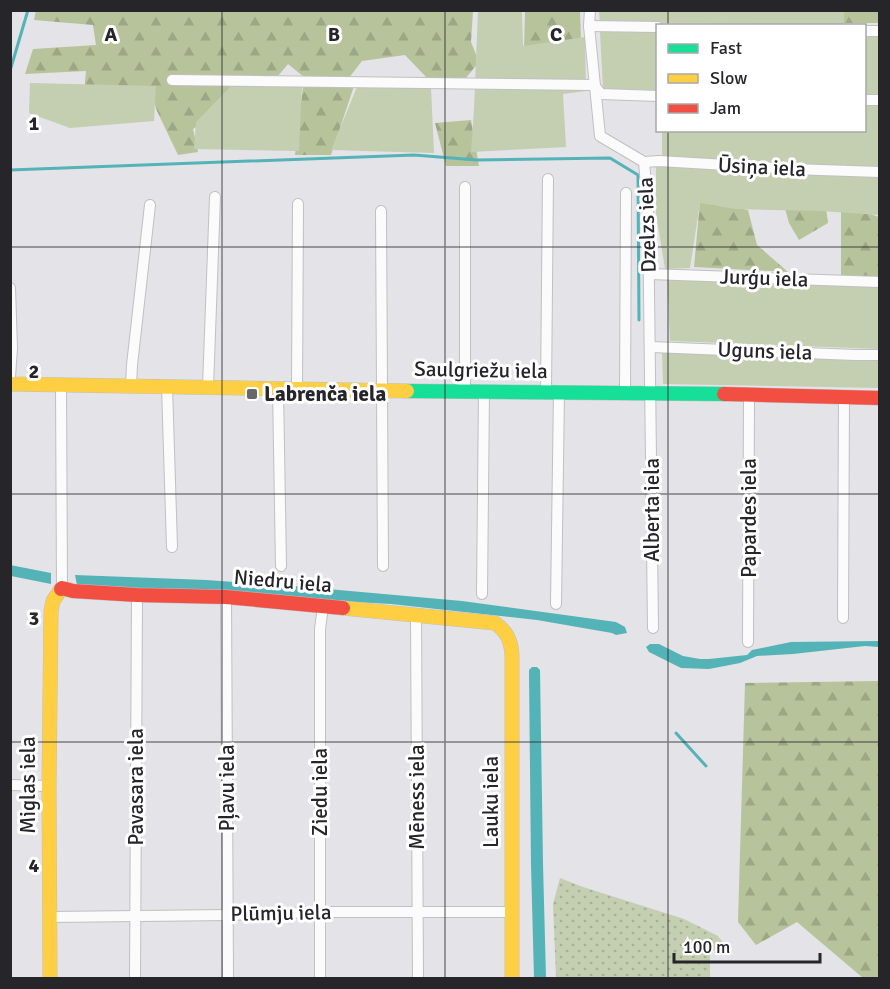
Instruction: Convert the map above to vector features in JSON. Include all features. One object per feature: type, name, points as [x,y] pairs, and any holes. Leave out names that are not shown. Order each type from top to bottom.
[{"type":"street","name":"Dzelzs iela","points":[[590,10],[589,27],[600,136],[644,162],[648,208],[651,392]]},
{"type":"street","points":[[589,27],[656,27]]},
{"type":"street","points":[[172,80],[594,85],[601,94],[656,96]]},
{"type":"street","name":"Ūsiņa iela","points":[[644,162],[659,160],[879,172]]},
{"type":"street","points":[[548,179],[556,604]]},
{"type":"street","points":[[465,187],[465,391]]},
{"type":"street","points":[[625,392],[626,193]]},
{"type":"street","points":[[208,387],[215,197]]},
{"type":"street","points":[[297,388],[298,204]]},
{"type":"street","points":[[131,386],[150,205]]},
{"type":"street","points":[[381,211],[382,566]]},
{"type":"street","name":"Jurģu iela","points":[[649,274],[879,282]]},
{"type":"street","points":[[10,288],[12,348],[10,377]]},
{"type":"street","name":"Uguns iela","points":[[651,346],[879,355]]},
{"type":"street","name":"Saulgriežu iela","points":[[10,384],[651,392],[879,398]]},
{"type":"street","points":[[60,590],[61,384]]},
{"type":"street","points":[[167,386],[172,547]]},
{"type":"street","points":[[278,388],[281,566]]},
{"type":"street","points":[[482,594],[484,391]]},
{"type":"street","name":"Alberta iela","points":[[651,392],[653,628]]},
{"type":"street","name":"Papardes iela","points":[[748,642],[749,394]]},
{"type":"street","points":[[843,618],[844,397]]},
{"type":"street","name":"Niedru iela","points":[[60,590],[226,597],[495,623],[504,628]]},
{"type":"street","name":"Miglas iela","points":[[50,978],[51,611],[53,601],[60,590]]},
{"type":"street","name":"Pavasara iela","points":[[135,978],[137,595]]},
{"type":"street","name":"Pļavu iela","points":[[226,597],[228,978]]},
{"type":"street","name":"Ziedu iela","points":[[320,978],[320,629],[323,606]]},
{"type":"street","name":"Mēness iela","points":[[416,615],[418,978]]},
{"type":"street","name":"Lauku iela","points":[[504,628],[511,640],[513,655],[512,978]]},
{"type":"street","points":[[10,784],[49,786]]},
{"type":"street","name":"Plūmju iela","points":[[50,916],[512,912]]},
{"type":"green space","points":[[36,10],[473,11],[471,42],[479,62],[461,84],[428,79],[405,55],[362,61],[348,79],[304,77],[288,64],[278,76],[193,129],[198,152],[178,155],[157,111],[150,88],[84,94],[86,71],[25,74],[33,49],[96,45],[93,25],[34,20]]},
{"type":"green space","points":[[478,11],[522,11],[523,46],[585,37],[586,91],[563,94],[566,147],[471,152]]},
{"type":"green space","points":[[525,11],[580,11],[581,41],[524,50]]},
{"type":"green space","points":[[599,11],[844,11],[844,24],[600,22]]},
{"type":"green space","points":[[825,11],[879,11],[879,23],[823,23]]},
{"type":"green space","points":[[600,32],[656,32],[656,90],[603,89]]},
{"type":"green space","points":[[866,36],[879,36],[879,96],[866,96]]},
{"type":"green space","points":[[30,83],[156,86],[154,121],[70,128],[29,113]]},
{"type":"green space","points":[[233,84],[302,85],[299,151],[194,149],[196,122]]},
{"type":"green space","points":[[303,86],[354,86],[331,155],[295,155]]},
{"type":"green space","points":[[357,87],[431,88],[434,153],[331,150]]},
{"type":"green space","points":[[866,105],[879,105],[879,169],[662,156],[662,132],[866,132]]},
{"type":"green space","points":[[471,120],[479,166],[446,166],[435,123]]},
{"type":"green space","points":[[656,164],[879,175],[879,215],[735,209],[700,203],[690,268],[665,269],[656,213]]},
{"type":"green space","points":[[700,201],[748,210],[757,245],[788,272],[694,267]]},
{"type":"green space","points":[[783,201],[826,208],[828,223],[799,240],[789,223]]},
{"type":"green space","points":[[841,204],[879,217],[879,277],[841,275]]},
{"type":"green space","points":[[667,277],[879,286],[879,349],[670,341]]},
{"type":"green space","points":[[662,350],[879,358],[879,388],[663,384]]},
{"type":"green space","points":[[879,681],[879,978],[863,978],[797,922],[756,945],[738,922],[745,683]]},
{"type":"green space","points":[[560,878],[684,919],[718,936],[725,945],[710,952],[710,978],[556,978],[553,904]]},
{"type":"water","points":[[10,565],[51,573],[51,584],[11,576]]},
{"type":"water","points":[[75,575],[206,580],[462,601],[616,622],[625,627],[627,633],[616,635],[537,620],[391,604],[105,588],[77,585]]},
{"type":"water","points":[[880,641],[879,647],[865,646],[757,656],[740,663],[709,669],[681,668],[649,652],[646,647],[650,644],[659,644],[683,656],[709,659],[747,655],[752,650],[791,642]]},
{"type":"water","points":[[532,667],[540,670],[546,978],[534,978],[529,673]]},
{"type":"waterway","points":[[10,71],[28,10]]},
{"type":"waterway","points":[[10,170],[414,155],[477,160],[610,158],[638,175],[639,320]]},
{"type":"waterway","points":[[676,733],[706,766]]},
{"type":"traffic: fast","points":[[407,391],[724,394]]},
{"type":"traffic: slow","points":[[10,384],[407,391]]},
{"type":"traffic: slow","points":[[50,978],[51,611],[53,601],[61,589]]},
{"type":"traffic: slow","points":[[343,608],[495,623],[508,637],[512,655],[512,978]]},
{"type":"traffic: jam","points":[[724,394],[880,398]]},
{"type":"traffic: jam","points":[[61,589],[137,595],[226,597],[343,608]]},
{"type":"place","name":"Labrenča iela","points":[[252,394]]}]
